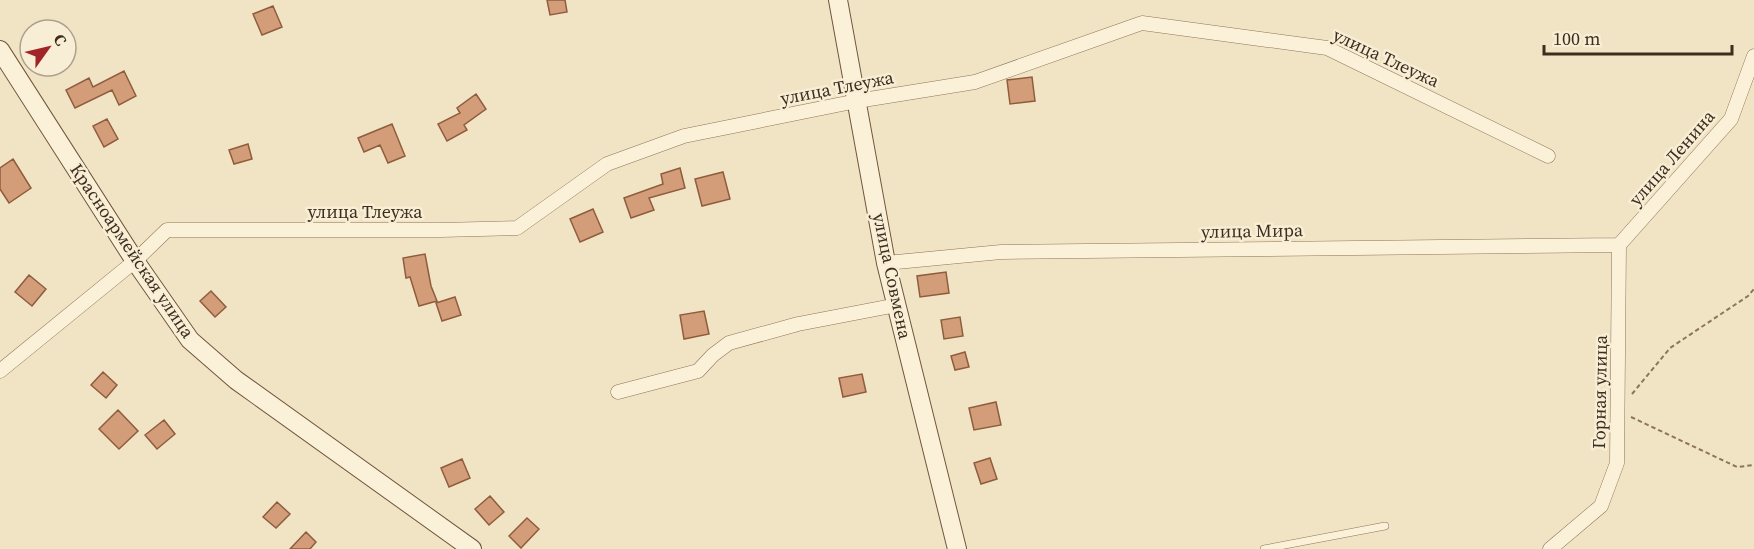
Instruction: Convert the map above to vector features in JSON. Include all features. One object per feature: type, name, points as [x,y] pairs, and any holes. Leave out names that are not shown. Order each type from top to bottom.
[{"type":"main road","name":"улица Совмена","points":[[838,0],[886,263],[957,549]]},
{"type":"main road","name":"Красноармейская улица","points":[[0,50],[135,261],[190,340],[236,380],[472,549]]},
{"type":"street","name":"улица Тлеужа","points":[[0,370],[135,261],[167,230],[517,228],[607,164],[684,136],[857,101],[975,82],[1142,23],[1327,48],[1548,156]]},
{"type":"street","name":"улица Ленина","points":[[1619,245],[1731,119],[1754,56]]},
{"type":"street","name":"улица Мира","points":[[886,263],[1001,252],[1619,245]]},
{"type":"street","name":"Горная улица","points":[[1550,549],[1601,506],[1617,463],[1619,245]]},
{"type":"street","points":[[618,392],[698,370],[729,343],[798,324],[897,305]]},
{"type":"lane","points":[[1264,549],[1385,526]]},
{"type":"path","points":[[1754,289],[1748,296],[1670,348],[1618,411],[1737,467],[1754,465]]},
{"type":"building","points":[[547,0],[565,0],[567,12],[550,15]]},
{"type":"building","points":[[273,6],[282,27],[262,35],[253,14]]},
{"type":"building","points":[[124,71],[136,96],[119,105],[112,90],[75,108],[66,90],[89,78],[93,87]]},
{"type":"building","points":[[1032,77],[1035,101],[1010,104],[1007,80]]},
{"type":"building","points":[[476,94],[486,109],[464,125],[467,130],[447,141],[438,124],[460,113],[457,108]]},
{"type":"building","points":[[107,119],[118,139],[104,147],[93,126]]},
{"type":"building","points":[[392,124],[405,156],[388,163],[380,145],[364,152],[358,138]]},
{"type":"building","points":[[248,144],[252,159],[234,164],[229,150]]},
{"type":"building","points":[[13,159],[31,188],[9,203],[0,189],[0,168]]},
{"type":"building","points":[[680,168],[685,188],[649,198],[654,210],[631,218],[624,198],[663,184],[661,174]]},
{"type":"building","points":[[723,172],[730,199],[702,206],[695,179]]},
{"type":"building","points":[[593,209],[603,232],[580,242],[570,219]]},
{"type":"building","points":[[425,254],[431,286],[437,301],[419,306],[410,277],[406,278],[403,258]]},
{"type":"building","points":[[946,272],[949,293],[920,297],[917,276]]},
{"type":"building","points":[[29,275],[46,289],[32,306],[15,292]]},
{"type":"building","points":[[211,291],[226,307],[215,317],[200,301]]},
{"type":"building","points":[[455,297],[461,315],[442,321],[436,303]]},
{"type":"building","points":[[704,311],[709,334],[684,339],[680,315]]},
{"type":"building","points":[[960,317],[963,336],[944,339],[941,320]]},
{"type":"building","points":[[965,352],[969,367],[955,370],[951,356]]},
{"type":"building","points":[[103,372],[117,385],[106,398],[91,385]]},
{"type":"building","points":[[862,374],[866,392],[843,397],[839,378]]},
{"type":"building","points":[[996,402],[1001,425],[974,430],[969,408]]},
{"type":"building","points":[[118,410],[138,431],[119,449],[99,429]]},
{"type":"building","points":[[164,420],[175,434],[157,449],[145,435]]},
{"type":"building","points":[[990,458],[997,479],[981,484],[974,463]]},
{"type":"building","points":[[462,459],[470,478],[449,487],[441,468]]},
{"type":"building","points":[[490,496],[504,512],[489,525],[475,509]]},
{"type":"building","points":[[277,502],[290,514],[276,528],[263,517]]},
{"type":"building","points":[[527,518],[539,529],[521,548],[509,536]]},
{"type":"building","points":[[306,532],[316,542],[310,549],[290,549]]}]
